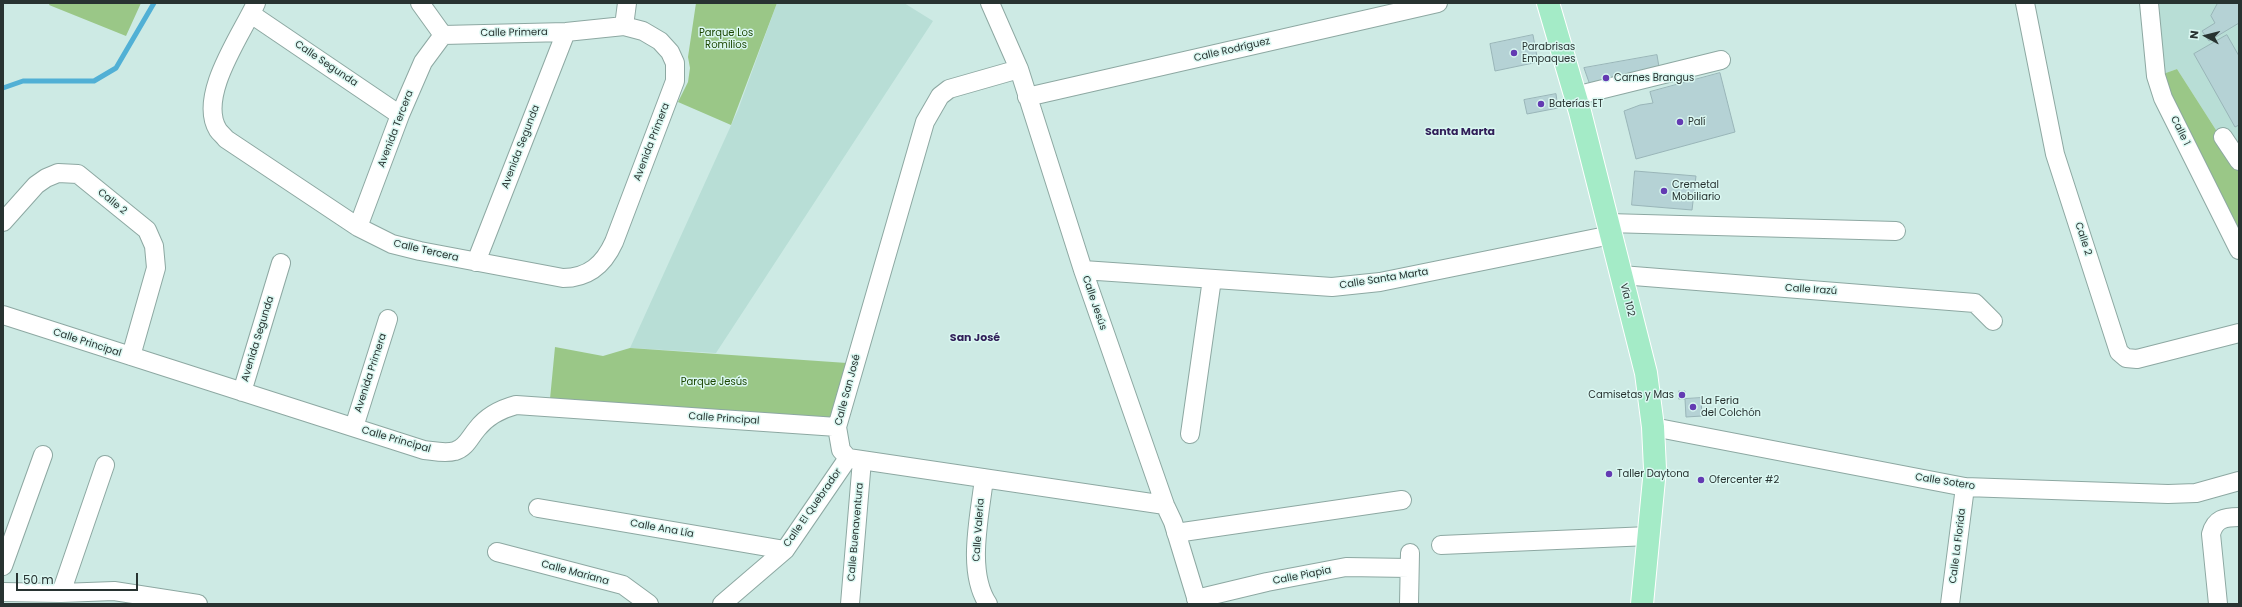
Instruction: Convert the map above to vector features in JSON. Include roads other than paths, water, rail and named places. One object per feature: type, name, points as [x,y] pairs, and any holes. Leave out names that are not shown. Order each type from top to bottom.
[{"type":"main road","name":"Vía 102","points":[[1548,3],[1575,96],[1646,373],[1653,427],[1655,469],[1642,604]]},
{"type":"street","points":[[420,3],[443,36]]},
{"type":"street","points":[[624,26],[627,3]]},
{"type":"street","name":"Calle Jesús","points":[[990,3],[1019,69],[1083,270],[1176,533],[1197,602]]},
{"type":"street","name":"Calle Rodríguez","points":[[1027,97],[1438,3]]},
{"type":"street","name":"Calle 2","points":[[2025,3],[2055,154],[2119,352],[2126,358],[2137,359],[2239,333]]},
{"type":"street","name":"Calle 1","points":[[2149,3],[2156,76],[2163,98],[2239,250]]},
{"type":"street","name":"Calle Tercera","points":[[254,9],[217,82],[213,98],[213,114],[218,130],[226,139],[358,227],[392,244],[420,251],[563,278],[574,278],[587,274]]},
{"type":"street","name":"Calle Segunda","points":[[254,9],[400,115]]},
{"type":"street","name":"Calle Primera","points":[[443,36],[566,32],[624,26]]},
{"type":"street","name":"Avenida Primera","points":[[587,274],[607,256],[614,242],[675,81],[675,63],[670,52],[660,41],[644,31],[624,26]]},
{"type":"street","name":"Avenida Segunda","points":[[476,262],[566,32]]},
{"type":"street","name":"Avenida Tercera","points":[[358,227],[400,115],[423,62],[443,36]]},
{"type":"street","points":[[1575,96],[1721,60]]},
{"type":"street","name":"Calle San José","points":[[855,459],[841,450],[837,427],[925,122],[940,96],[949,89],[1019,69]]},
{"type":"street","points":[[2223,137],[2239,161]]},
{"type":"street","name":"Calle 2","points":[[3,222],[36,185],[46,178],[58,173],[78,174],[147,230],[154,246],[156,268],[131,356]]},
{"type":"street","name":"Calle Santa Marta","points":[[1083,270],[1332,287],[1380,282],[1610,229],[1896,231]]},
{"type":"street","name":"Avenida Segunda","points":[[242,392],[281,264]]},
{"type":"street","name":"Calle Irazú","points":[[1621,275],[1976,303],[1993,321]]},
{"type":"street","points":[[1190,434],[1212,279]]},
{"type":"street","name":"Calle Principal","points":[[3,315],[424,450],[444,452],[456,451],[468,443],[477,429],[490,416],[503,409],[516,405],[837,427]]},
{"type":"street","name":"Avenida Primera","points":[[354,427],[388,319]]},
{"type":"street","name":"Calle Sotero","points":[[1653,427],[1965,487],[2168,494],[2196,493],[2239,481]]},
{"type":"street","points":[[3,566],[43,455]]},
{"type":"street","points":[[855,459],[1165,505]]},
{"type":"street","name":"Calle El Quebrador","points":[[722,604],[785,550],[855,459]]},
{"type":"street","name":"Calle Buenaventura","points":[[850,604],[855,459]]},
{"type":"street","points":[[61,593],[105,465]]},
{"type":"street","name":"Calle Valeria","points":[[984,478],[976,554],[977,575],[982,594],[988,604]]},
{"type":"street","name":"Calle La Florida","points":[[1950,604],[1965,487]]},
{"type":"street","points":[[1176,533],[1402,500]]},
{"type":"street","name":"Calle Ana Lía","points":[[538,508],[785,550]]},
{"type":"street","points":[[2218,604],[2211,534],[2214,525],[2220,519],[2239,518]]},
{"type":"street","points":[[1441,546],[1649,536]]},
{"type":"street","name":"Calle Mariana","points":[[497,552],[624,585],[649,604]]},
{"type":"street","name":"Calle Piapia","points":[[1197,602],[1267,582],[1346,567],[1409,561],[1409,604]]},
{"type":"street","points":[[3,592],[61,593],[114,590],[198,604]]},
{"type":"waterway","points":[[3,88],[23,81],[94,81],[116,68],[154,3]]},
{"type":"place","name":"Parabrisas Empaques","points":[[1514,53]]},
{"type":"place","name":"Carnes Brangus","points":[[1606,78]]},
{"type":"place","name":"Baterías ET","points":[[1541,104]]},
{"type":"place","name":"Palí","points":[[1680,122]]},
{"type":"place","name":"Cremetal Mobiliario","points":[[1664,191]]},
{"type":"place","name":"Camisetas y Mas","points":[[1682,395]]},
{"type":"place","name":"La Feria del Colchón","points":[[1693,407]]},
{"type":"place","name":"Taller Daytona","points":[[1609,474]]},
{"type":"place","name":"Ofercenter #2","points":[[1701,480]]},
{"type":"district","name":"Santa Marta","points":[[1460,132]]},
{"type":"district","name":"San José","points":[[975,338]]},
{"type":"park label","name":"Parque Los Romilios","points":[[726,38]]},
{"type":"park label","name":"Parque Jesús","points":[[714,382]]}]
